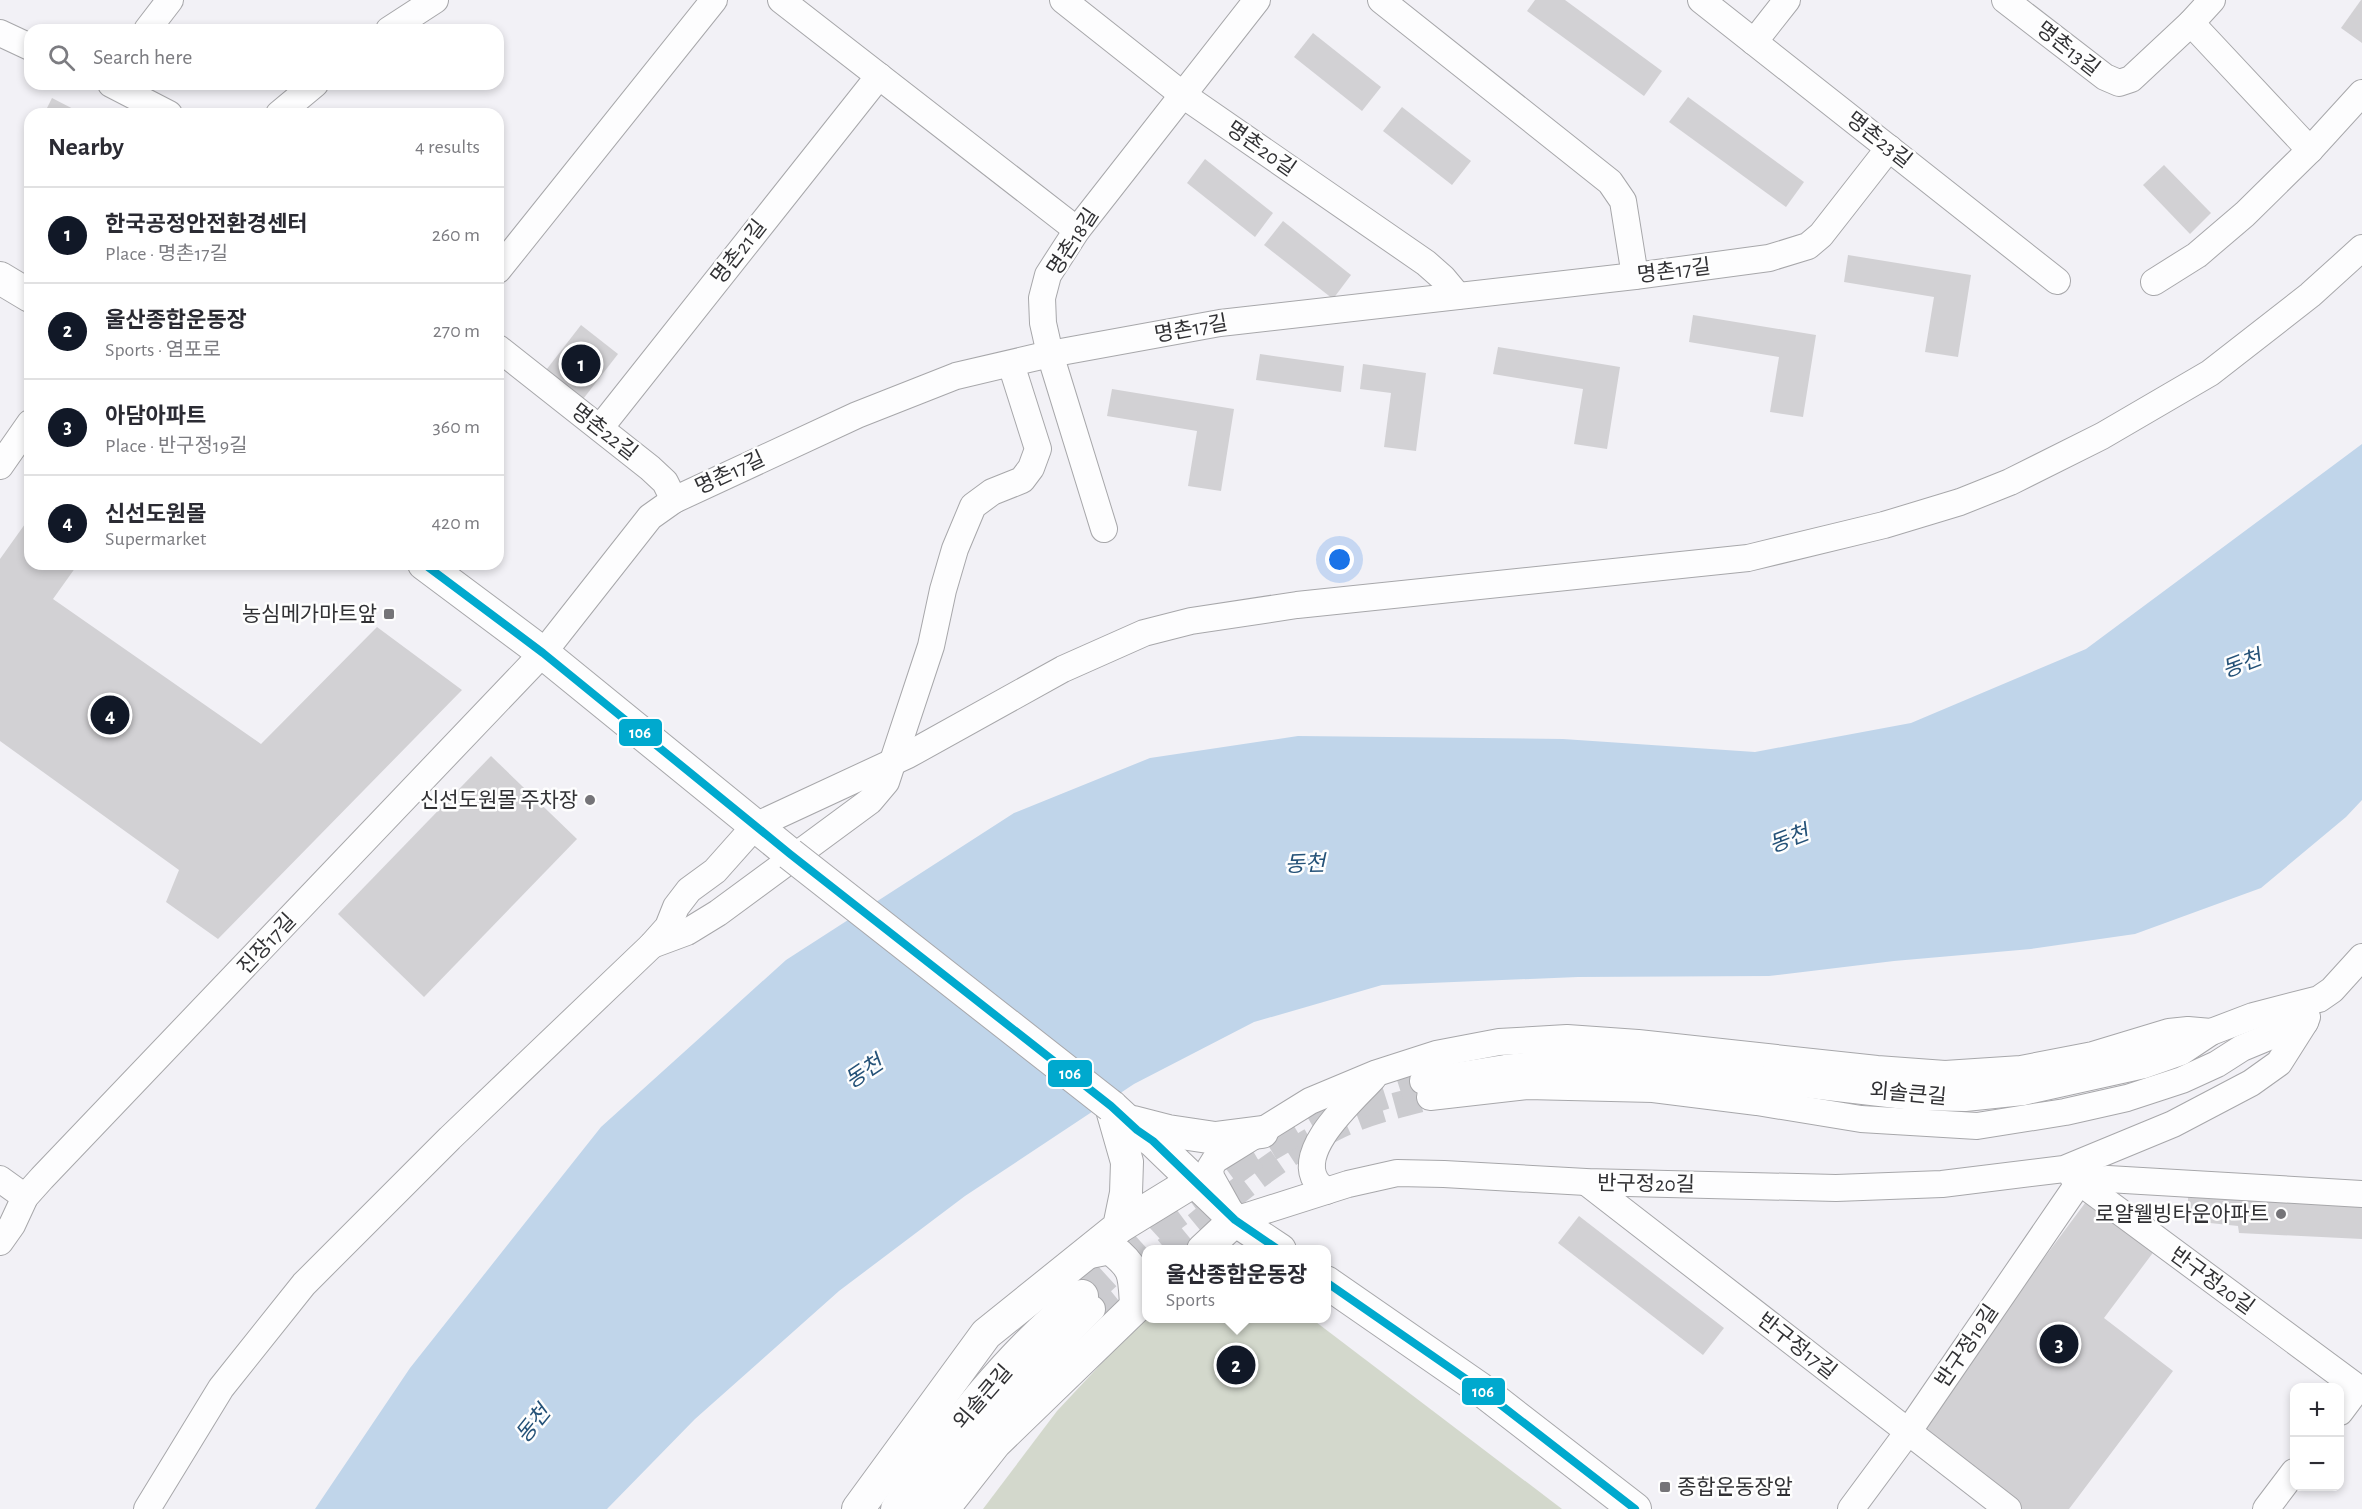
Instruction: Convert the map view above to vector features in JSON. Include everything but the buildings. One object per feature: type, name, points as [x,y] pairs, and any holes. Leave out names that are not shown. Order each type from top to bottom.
[{"type":"main road","points":[[0,278],[24,292]]},
{"type":"main road","points":[[432,570],[543,653],[755,826],[1153,1141],[1235,1220],[1272,1245]]},
{"type":"main road","points":[[1118,1113],[1168,1131],[1215,1138],[1262,1132]]},
{"type":"main road","points":[[1118,1113],[1127,1162],[1126,1193],[1119,1227]]},
{"type":"main road","points":[[858,1509],[986,1334],[1119,1227],[1194,1181]]},
{"type":"main road","points":[[1208,1245],[1235,1220]]},
{"type":"main road","points":[[943,1509],[995,1443],[1141,1301],[1134,1275],[1125,1260],[1110,1248],[1090,1252]]},
{"type":"main road","points":[[1331,1285],[1479,1388],[1635,1509]]},
{"type":"main road","name":"외솔큰길","points":[[897,1509],[940,1447],[990,1387],[1052,1320],[1087,1303]]},
{"type":"street","points":[[152,24],[171,0]]},
{"type":"street","points":[[397,24],[435,0]]},
{"type":"street","points":[[504,262],[714,0]]},
{"type":"street","points":[[782,0],[1077,230]]},
{"type":"street","name":"명촌20길","points":[[1063,0],[1183,95],[1426,263],[1458,296]]},
{"type":"street","name":"명촌18길","points":[[1104,530],[1050,354],[1043,323],[1042,298],[1048,275],[1077,230],[1257,0]]},
{"type":"street","points":[[1382,0],[1610,182],[1623,201],[1635,276]]},
{"type":"street","name":"명촌23길","points":[[1701,0],[2056,281]]},
{"type":"street","points":[[1755,42],[1787,0]]},
{"type":"street","name":"명촌13길","points":[[2006,0],[2105,77],[2119,83],[2131,79],[2191,23],[2212,0]]},
{"type":"street","points":[[2191,23],[2310,150]]},
{"type":"street","points":[[0,33],[24,44]]},
{"type":"street","name":"명촌21길","points":[[600,428],[879,76]]},
{"type":"street","points":[[122,90],[157,108]]},
{"type":"street","points":[[286,108],[308,90]]},
{"type":"street","points":[[2154,282],[2197,255],[2245,213],[2310,150],[2362,93]]},
{"type":"street","name":"명촌17길","points":[[543,653],[650,517],[674,500],[857,415],[956,376],[1050,354],[1220,323],[1635,276],[1769,258],[1808,246],[1821,235],[1888,148]]},
{"type":"street","points":[[147,1509],[221,1388],[304,1284],[466,1122],[652,945],[668,927],[676,908],[689,890],[716,871],[755,826],[892,763],[1064,669],[1144,633],[1191,621],[1308,603],[1748,558],[1884,525],[1960,502],[2010,483],[2155,407],[2210,373],[2310,296],[2362,248]]},
{"type":"street","name":"명촌22길","points":[[504,353],[665,482],[674,500]]},
{"type":"street","points":[[652,945],[687,932],[718,913],[870,801],[886,782],[931,646],[943,590],[955,549],[973,506],[992,492],[1022,480],[1031,468],[1038,449],[1011,364]]},
{"type":"street","points":[[0,466],[24,432]]},
{"type":"street","name":"진장17길","points":[[0,1242],[12,1225],[25,1197],[543,653]]},
{"type":"street","points":[[2325,995],[2362,957]]},
{"type":"street","name":"반구정20길","points":[[1235,1220],[1348,1184],[1397,1173],[1586,1182],[1836,1188],[1942,1184],[2072,1175],[2251,1083],[2279,1063],[2325,995]]},
{"type":"street","name":"외솔큰길","points":[[2305,1022],[2242,1048],[2217,1064],[2182,1080],[2127,1098],[2065,1112],[1977,1126],[1861,1119],[1756,1102],[1653,1089],[1527,1086],[1426,1089],[1505,1068],[1576,1062],[1630,1064],[1914,1097],[1965,1098],[2023,1092],[2144,1065],[2181,1052],[2211,1032],[2253,1016],[2325,995]]},
{"type":"street","points":[[1235,1220],[1211,1176],[1210,1168],[1215,1160],[1310,1101],[1377,1073],[1436,1053],[1499,1041],[1567,1038],[1945,1074],[2021,1069],[2093,1055],[2169,1032],[2188,1030],[2211,1032]]},
{"type":"street","points":[[1326,1191],[1316,1181],[1311,1169],[1316,1146],[1331,1125],[1377,1073]]},
{"type":"street","points":[[2072,1175],[2362,1194]]},
{"type":"street","name":"반구정20길","points":[[2072,1175],[2360,1390]]},
{"type":"street","name":"반구정19길","points":[[1851,1509],[1908,1432],[2072,1175]]},
{"type":"street","points":[[0,1179],[25,1197]]},
{"type":"street","name":"반구정17길","points":[[1586,1182],[2008,1509]]},
{"type":"street","points":[[920,1509],[1087,1303]]},
{"type":"street","points":[[2344,1408],[2360,1390]]},
{"type":"street","points":[[2266,1509],[2290,1478]]},
{"type":"shaded area","points":[[1142,1320],[1142,1323],[1317,1323],[1562,1509],[983,1509],[1057,1411]]},
{"type":"water","name":"동천","points":[[2362,444],[2362,800],[2346,817],[2261,888],[2135,934],[2031,949],[1894,961],[1769,976],[1578,977],[1382,985],[1254,1022],[1134,1084],[965,1196],[839,1291],[695,1419],[607,1509],[315,1509],[410,1368],[601,1127],[786,960],[1014,813],[1150,758],[1298,736],[1563,739],[1755,752],[1911,723],[2086,649]]},
{"type":"tunnel","points":[[1082,1296],[1162,1223],[1254,1154],[1326,1112],[1423,1081]]},
{"type":"tunnel","points":[[1172,1245],[1247,1184],[1311,1140],[1357,1118],[1430,1097]]},
{"type":"tunnel","points":[[1092,1309],[1142,1268]]},
{"type":"transit line","name":"106","points":[[432,570],[543,653],[790,854],[1111,1106],[1153,1141],[1235,1220],[1272,1245]]},
{"type":"transit line","name":"106","points":[[1331,1285],[1479,1388],[1635,1509]]},
{"type":"place","name":"한국공정안전환경센터","points":[[581,364]]},
{"type":"place","name":"농심메가마트앞","points":[[389,614]]},
{"type":"place","name":"신선도원몰","points":[[110,715]]},
{"type":"place","name":"신선도원몰 주차장","points":[[590,800]]},
{"type":"place","name":"로얄웰빙타운아파트","points":[[2281,1214]]},
{"type":"place","name":"아담아파트","points":[[2059,1344]]},
{"type":"place","name":"울산종합운동장","points":[[1236,1365]]},
{"type":"place","name":"종합운동장앞","points":[[1665,1487]]}]
